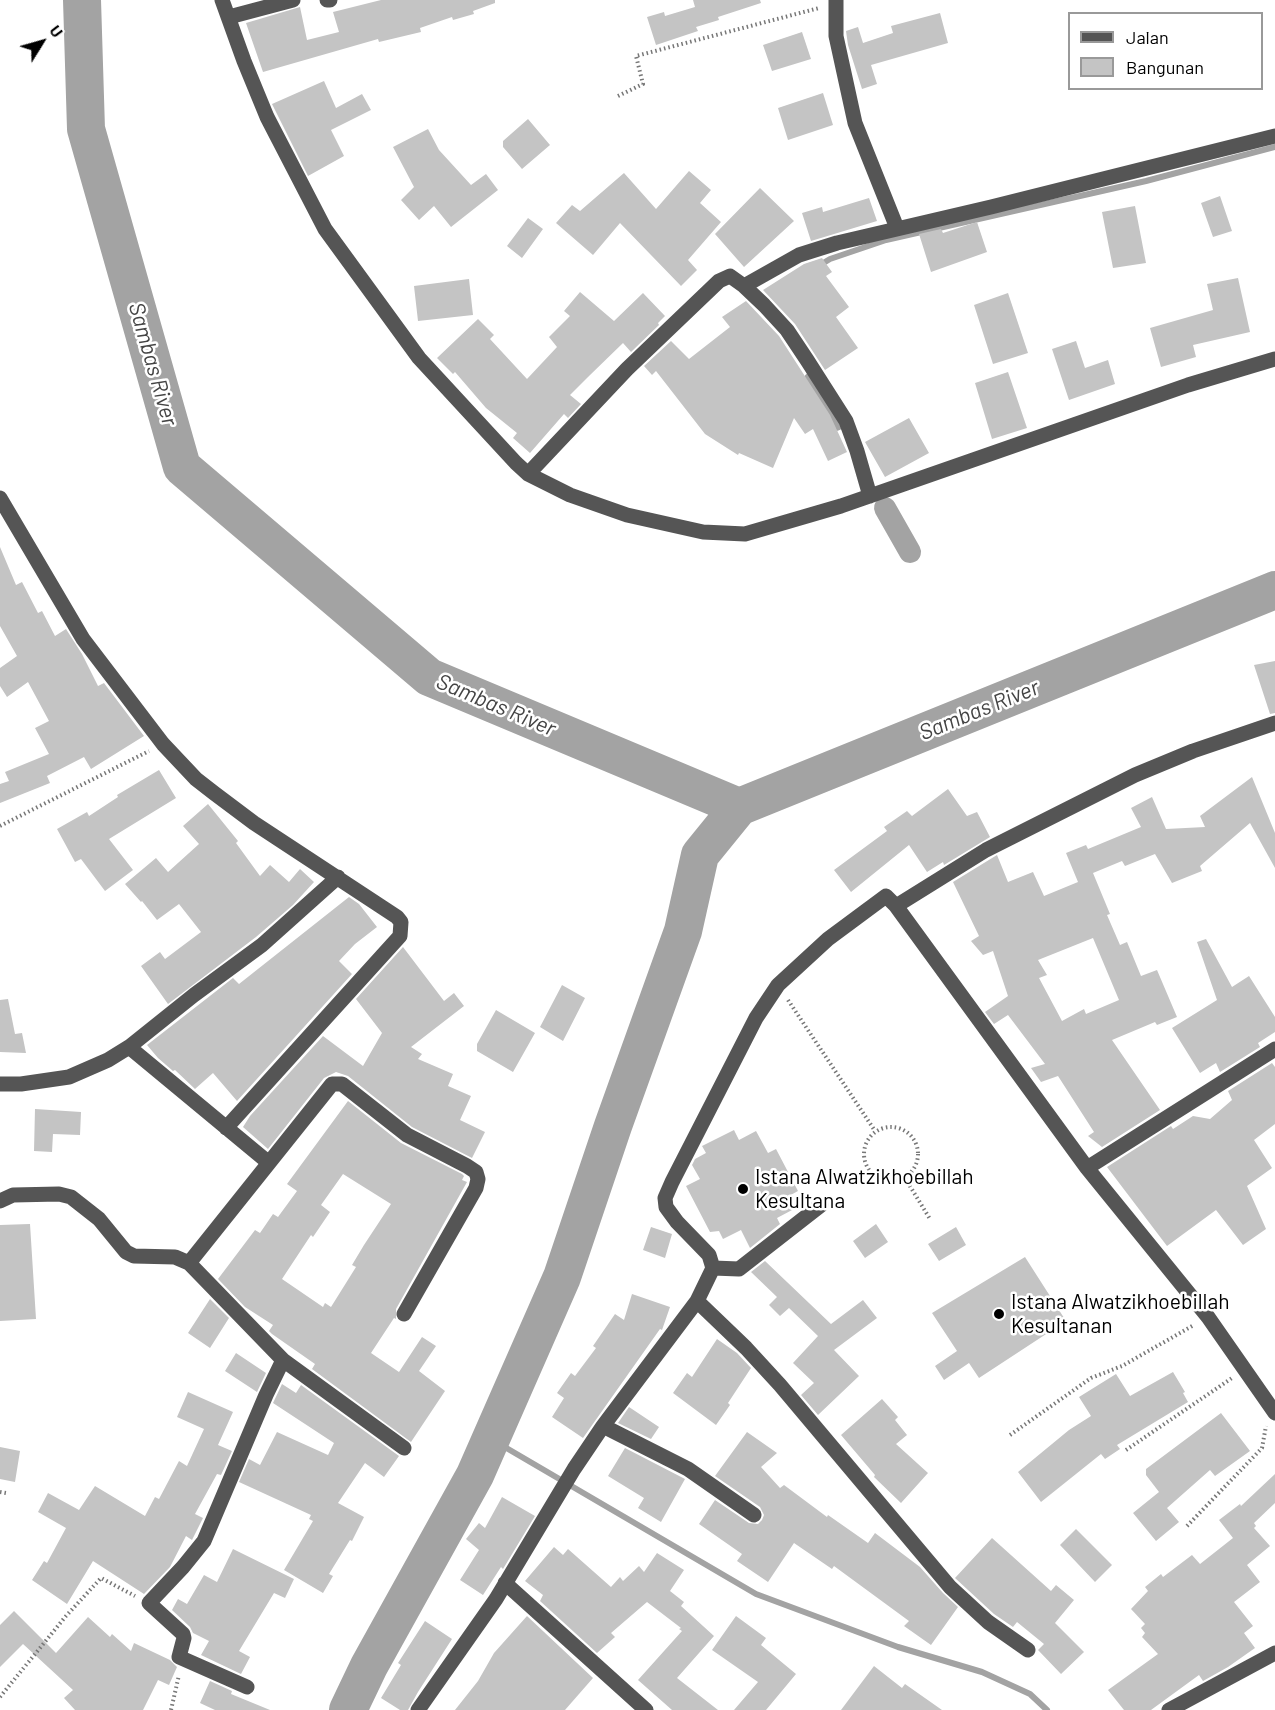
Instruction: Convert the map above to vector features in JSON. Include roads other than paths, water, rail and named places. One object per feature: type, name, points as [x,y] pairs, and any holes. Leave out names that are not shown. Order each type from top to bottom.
[{"type":"street","points":[[222,0],[267,117],[332,241],[419,358],[528,474],[570,495],[627,515],[722,534],[755,532],[870,496],[1188,385],[1275,359]]},
{"type":"street","points":[[229,17],[292,0]]},
{"type":"street","points":[[836,2],[836,36],[855,123],[897,228]]},
{"type":"street","points":[[744,286],[799,255],[897,228],[991,207],[1275,136]]},
{"type":"street","points":[[528,474],[627,369],[719,281],[730,276],[744,286],[786,330],[846,421],[858,451],[870,496]]},
{"type":"street","points":[[0,498],[83,639],[163,744],[196,779],[214,793],[254,823],[397,917],[402,928],[400,936],[226,1128]]},
{"type":"street","points":[[896,906],[986,850],[1135,775],[1193,751],[1275,723]]},
{"type":"street","points":[[0,1084],[21,1084],[69,1077],[108,1060],[129,1047],[262,945],[338,877]]},
{"type":"street","points":[[418,1710],[505,1583],[574,1469],[603,1426],[697,1301],[713,1268],[709,1255],[670,1213],[666,1207],[665,1197],[756,1018],[778,985],[828,939],[886,896],[896,906],[1087,1168],[1208,1317],[1273,1406]]},
{"type":"street","points":[[129,1047],[269,1163]]},
{"type":"street","points":[[1087,1168],[1275,1049]]},
{"type":"street","points":[[189,1263],[332,1084],[342,1084],[407,1135],[476,1172],[478,1179],[476,1188],[404,1314]]},
{"type":"street","points":[[0,1201],[14,1195],[59,1194],[71,1197],[99,1219],[126,1252],[134,1256],[175,1257],[189,1263],[283,1360],[404,1448]]},
{"type":"street","points":[[713,1268],[740,1269],[821,1205]]},
{"type":"street","points":[[697,1301],[746,1348],[780,1385],[950,1587],[987,1622],[1028,1650]]},
{"type":"street","points":[[247,1687],[179,1657],[183,1634],[149,1603],[204,1541],[283,1360]]},
{"type":"street","points":[[603,1426],[688,1469],[754,1515]]},
{"type":"street","points":[[505,1583],[646,1710]]},
{"type":"street","points":[[1168,1710],[1275,1653]]},
{"type":"waterway","name":"Sambas River","points":[[82,0],[86,129],[182,467],[429,677],[739,807],[1275,590]]},
{"type":"waterway","points":[[820,265],[830,259],[886,240],[1146,181],[1275,147]]},
{"type":"waterway","points":[[814,382],[835,420]]},
{"type":"waterway","points":[[885,508],[910,552]]},
{"type":"waterway","points":[[348,1710],[369,1666],[475,1475],[562,1277],[683,931],[700,855],[739,807]]},
{"type":"waterway","points":[[491,1439],[756,1594],[898,1647],[982,1672],[1030,1694],[1047,1710]]},
{"type":"place","name":"Istana Alwatzikhoebillah Kesultana","points":[[743,1189]]},
{"type":"place","name":"Istana Alwatzikhoebillah Kesultanan","points":[[999,1314]]}]
